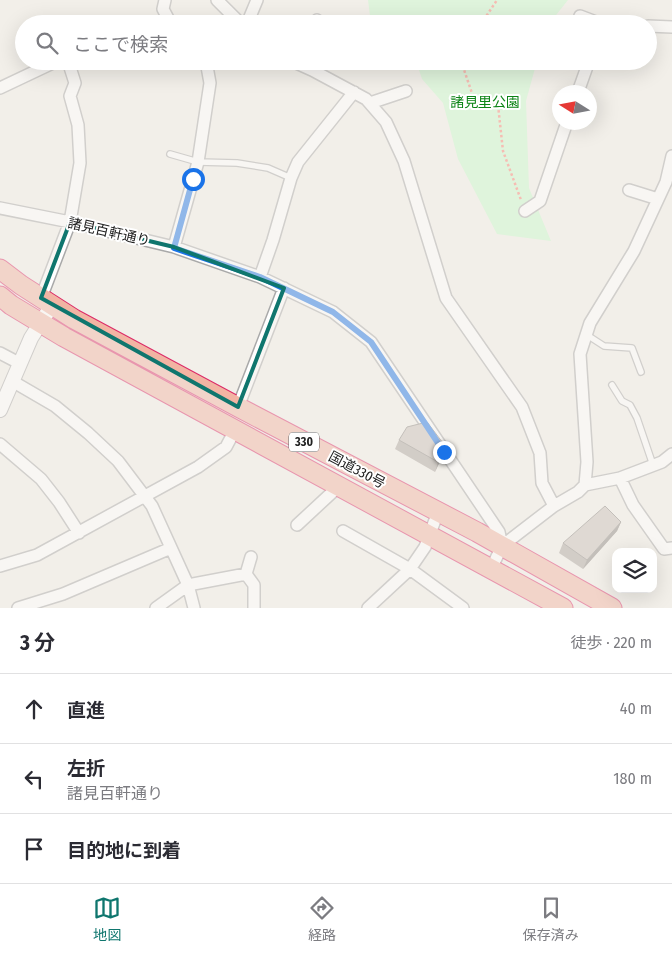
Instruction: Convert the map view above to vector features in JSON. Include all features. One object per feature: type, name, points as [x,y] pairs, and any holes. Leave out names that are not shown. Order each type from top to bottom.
[{"type":"highway","name":"国道330号","points":[[0,269],[46,302],[238,407],[502,546],[612,608]]},
{"type":"highway","name":"国道330号","points":[[0,296],[40,322],[557,607]]},
{"type":"street","points":[[165,0],[163,9],[166,15]]},
{"type":"street","points":[[217,0],[232,15]]},
{"type":"street","points":[[251,15],[257,0]]},
{"type":"street","points":[[657,26],[672,27]]},
{"type":"street","points":[[0,88],[37,70]]},
{"type":"street","points":[[0,410],[19,363],[40,322],[70,222],[80,163],[78,125],[70,96],[76,83],[71,70]]},
{"type":"street","points":[[174,248],[198,162],[210,83],[208,70]]},
{"type":"street","points":[[318,70],[366,99],[386,122],[404,160],[446,298],[522,407],[540,453],[542,483],[554,506]]},
{"type":"street","points":[[580,85],[586,70]]},
{"type":"street","points":[[370,103],[406,91]]},
{"type":"street","points":[[260,277],[274,240],[291,178],[298,162],[354,92]]},
{"type":"street","points":[[525,211],[540,201],[565,130]]},
{"type":"street","points":[[585,485],[587,462],[580,354],[590,323],[634,251],[666,182],[672,156]]},
{"type":"street","points":[[666,182],[672,194]]},
{"type":"street","points":[[629,190],[658,199]]},
{"type":"street","name":"諸見百軒通り","points":[[0,208],[70,222],[174,248],[260,277],[333,312],[371,342],[499,532],[502,546]]},
{"type":"street","points":[[238,407],[284,288]]},
{"type":"street","points":[[0,353],[19,363]]},
{"type":"street","points":[[12,381],[55,406],[118,461],[152,506],[188,585],[194,608]]},
{"type":"street","points":[[0,566],[37,555],[145,498],[198,467],[226,447],[235,430]]},
{"type":"street","points":[[0,444],[41,479],[79,533]]},
{"type":"street","points":[[491,569],[502,546],[585,485],[620,478],[662,462],[672,454]]},
{"type":"street","points":[[620,478],[633,505],[664,549],[672,548]]},
{"type":"street","points":[[297,525],[339,486]]},
{"type":"street","points":[[368,608],[410,568],[425,547],[438,512]]},
{"type":"street","points":[[343,531],[410,568],[463,608]]},
{"type":"street","points":[[18,608],[63,594],[171,548]]},
{"type":"street","points":[[246,574],[251,557]]},
{"type":"street","points":[[156,608],[188,585],[246,574]]},
{"type":"street","points":[[246,574],[254,586],[254,608]]},
{"type":"lane","points":[[170,154],[198,162],[237,162],[268,168],[291,178]]},
{"type":"lane","points":[[587,335],[604,346],[632,348],[641,372]]},
{"type":"lane","points":[[612,385],[622,401],[630,405],[637,418],[653,466]]},
{"type":"path","points":[[487,15],[497,0]]},
{"type":"path","points":[[465,70],[474,100],[498,105],[503,151],[525,211]]},
{"type":"highlighted area","points":[[70,222],[174,247],[284,288],[238,407],[41,298]]},
{"type":"green space","points":[[368,0],[568,0],[556,15],[370,15]]},
{"type":"green space","name":"諸見里公園","points":[[419,70],[535,70],[526,101],[529,188],[551,241],[497,234],[458,159],[443,103],[422,79]]},
{"type":"building","points":[[427,422],[446,447],[438,462],[399,440],[407,427]]},
{"type":"building","points":[[605,506],[621,522],[587,560],[563,543]]},
{"type":"route","points":[[193,179],[174,248],[260,277],[333,312],[371,342],[444,452]]}]
